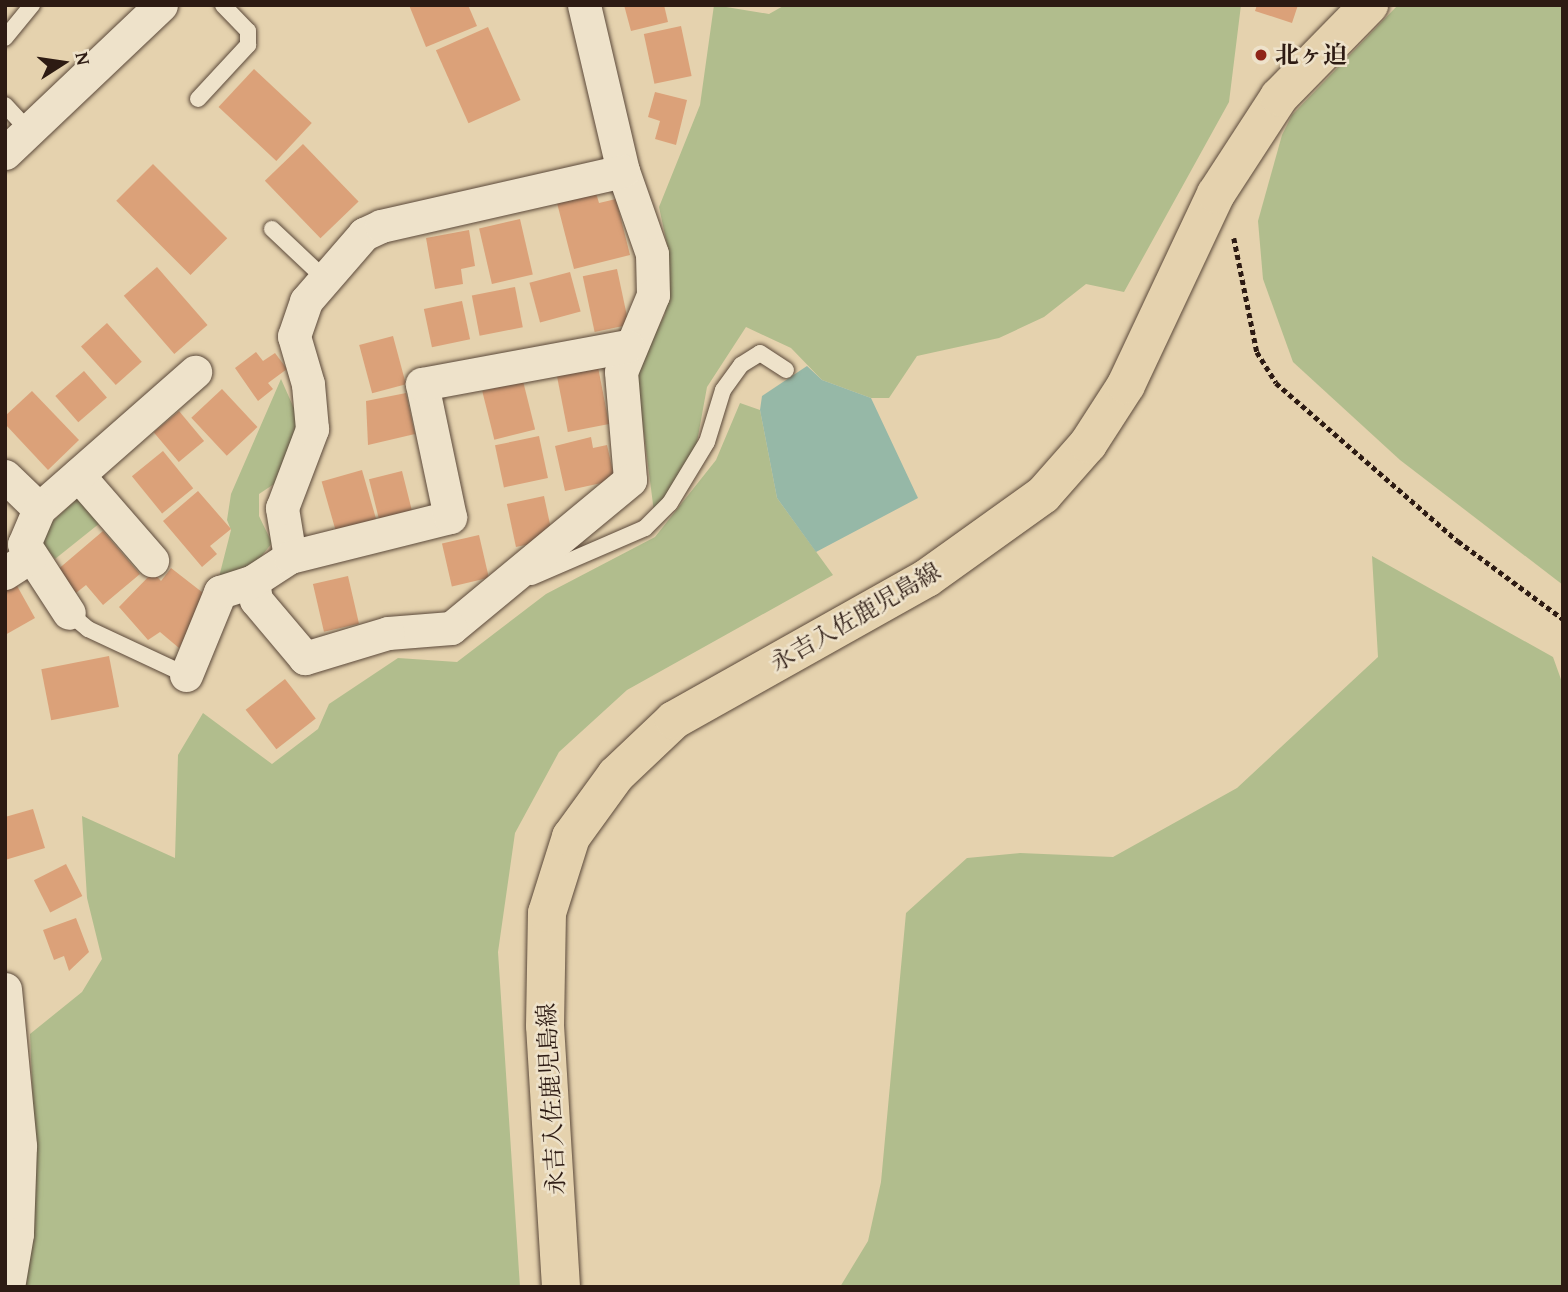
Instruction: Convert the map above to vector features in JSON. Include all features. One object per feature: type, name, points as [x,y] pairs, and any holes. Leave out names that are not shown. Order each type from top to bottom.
[{"type":"main road","name":"永吉入佐鹿児島線","points":[[561,1287],[545,1026],[547,914],[571,837],[616,775],[674,720],[927,578],[1043,495],[1088,444],[1126,385],[1216,194],[1272,108],[1369,5]]},
{"type":"street","points":[[5,153],[161,5]]},
{"type":"street","points":[[253,582],[256,600],[305,658],[388,633],[451,628],[630,480],[621,372],[628,346],[653,295],[652,254],[623,171],[584,5]]},
{"type":"street","points":[[290,557],[282,508],[312,429],[309,384],[295,336],[306,301],[364,234],[381,226],[623,171]]},
{"type":"street","points":[[186,675],[220,592],[253,582],[290,557],[450,517],[422,384],[628,346]]},
{"type":"street","points":[[69,613],[18,565],[39,509],[195,372]]},
{"type":"street","points":[[78,475],[152,561]]},
{"type":"street","points":[[5,476],[39,509]]},
{"type":"street","points":[[5,989],[12,1170],[8,1287]]},
{"type":"lane","points":[[5,38],[32,5]]},
{"type":"lane","points":[[198,99],[248,45],[248,31],[223,5]]},
{"type":"lane","points":[[5,105],[29,131]]},
{"type":"lane","points":[[272,229],[325,279]]},
{"type":"lane","points":[[486,600],[645,528],[670,503],[706,442],[723,390],[741,365],[760,353],[786,370]]},
{"type":"lane","points":[[69,613],[88,629],[186,675]]},
{"type":"path","points":[[1234,228],[1257,352],[1276,383],[1458,541],[1563,619]]},
{"type":"shaded area","points":[[714,5],[769,14],[785,5],[1241,5],[1229,102],[1124,292],[1086,284],[1044,317],[999,338],[917,356],[889,398],[871,398],[822,380],[791,348],[746,327],[707,387],[695,453],[654,512],[636,371],[665,314],[668,249],[659,207],[700,105]]},
{"type":"shaded area","points":[[1398,5],[1563,5],[1563,585],[1400,460],[1293,362],[1263,279],[1258,221],[1282,135],[1292,115]]},
{"type":"shaded area","points":[[807,366],[822,380],[871,398],[918,498],[816,552],[777,498],[760,410],[762,396]]},
{"type":"shaded area","points":[[281,379],[300,422],[274,484],[259,494],[259,516],[272,543],[256,563],[219,577],[231,530],[227,520],[231,494]]},
{"type":"shaded area","points":[[740,403],[760,410],[777,498],[833,575],[627,690],[559,752],[515,833],[498,952],[520,1287],[26,1287],[36,1179],[30,1034],[82,992],[102,959],[87,898],[82,816],[175,858],[178,755],[203,713],[272,764],[318,729],[329,704],[398,658],[457,662],[546,594],[655,537],[716,460]]},
{"type":"shaded area","points":[[80,496],[100,523],[55,559],[37,536]]},
{"type":"shaded area","points":[[1372,556],[1553,657],[1563,685],[1563,1287],[840,1287],[868,1241],[881,1182],[906,913],[967,858],[1020,853],[1113,857],[1237,788],[1378,657]]},
{"type":"building","points":[[409,5],[468,5],[477,26],[426,47]]},
{"type":"building","points":[[624,5],[664,5],[668,22],[631,31]]},
{"type":"building","points":[[1257,5],[1298,5],[1292,23],[1255,11]]},
{"type":"building","points":[[681,26],[692,76],[654,84],[644,34]]},
{"type":"building","points":[[488,27],[521,100],[468,123],[436,50]]},
{"type":"building","points":[[254,69],[312,123],[276,161],[219,107]]},
{"type":"building","points":[[655,92],[687,100],[676,145],[655,139],[660,121],[648,117]]},
{"type":"building","points":[[303,144],[359,202],[320,238],[265,181]]},
{"type":"building","points":[[153,164],[227,238],[190,275],[116,201]]},
{"type":"building","points":[[596,193],[599,203],[616,199],[630,255],[574,269],[557,203]]},
{"type":"building","points":[[520,219],[533,275],[492,284],[479,228]]},
{"type":"building","points":[[469,230],[475,266],[461,269],[463,284],[435,289],[426,238]]},
{"type":"building","points":[[157,267],[208,325],[174,354],[124,296]]},
{"type":"building","points":[[617,269],[629,325],[595,332],[583,276]]},
{"type":"building","points":[[570,272],[581,312],[540,322],[529,283]]},
{"type":"building","points":[[515,287],[523,327],[480,336],[472,295]]},
{"type":"building","points":[[462,301],[470,339],[432,347],[424,309]]},
{"type":"building","points":[[107,323],[142,362],[116,385],[81,346]]},
{"type":"building","points":[[393,336],[406,384],[372,393],[359,345]]},
{"type":"building","points":[[256,352],[263,361],[275,353],[287,369],[268,383],[273,389],[258,401],[235,368]]},
{"type":"building","points":[[598,367],[609,424],[568,432],[557,375]]},
{"type":"building","points":[[84,371],[107,397],[78,422],[55,396]]},
{"type":"building","points":[[523,381],[535,430],[494,440],[482,391]]},
{"type":"building","points":[[222,389],[257,427],[227,456],[191,418]]},
{"type":"building","points":[[32,391],[79,440],[48,470],[5,424],[5,416]]},
{"type":"building","points":[[406,393],[415,434],[368,445],[366,401]]},
{"type":"building","points":[[179,411],[204,441],[179,462],[154,432]]},
{"type":"building","points":[[539,436],[548,478],[504,487],[495,445]]},
{"type":"building","points":[[591,437],[593,448],[607,445],[615,480],[565,491],[555,446]]},
{"type":"building","points":[[163,451],[193,488],[162,513],[132,476]]},
{"type":"building","points":[[362,470],[377,523],[337,534],[322,482]]},
{"type":"building","points":[[402,471],[413,514],[380,522],[369,479]]},
{"type":"building","points":[[198,491],[231,529],[210,546],[217,554],[202,567],[163,521]]},
{"type":"building","points":[[544,496],[553,539],[516,547],[507,504]]},
{"type":"building","points":[[103,531],[140,574],[103,605],[86,585],[76,593],[56,571]]},
{"type":"building","points":[[479,535],[489,578],[452,586],[442,544]]},
{"type":"building","points":[[171,568],[207,596],[179,648],[160,632],[148,640],[119,607],[153,572],[161,581]]},
{"type":"building","points":[[348,576],[359,624],[324,632],[313,584]]},
{"type":"building","points":[[16,584],[35,618],[5,635],[5,590]]},
{"type":"building","points":[[109,656],[119,707],[51,720],[41,669]]},
{"type":"building","points":[[285,679],[316,718],[276,749],[246,710]]},
{"type":"building","points":[[33,809],[45,848],[5,860],[5,817]]},
{"type":"building","points":[[66,864],[82,896],[50,912],[34,880]]},
{"type":"building","points":[[76,918],[89,952],[69,971],[64,956],[54,960],[43,930]]},
{"type":"place","name":"北ヶ迫","points":[[1261,55]]}]
